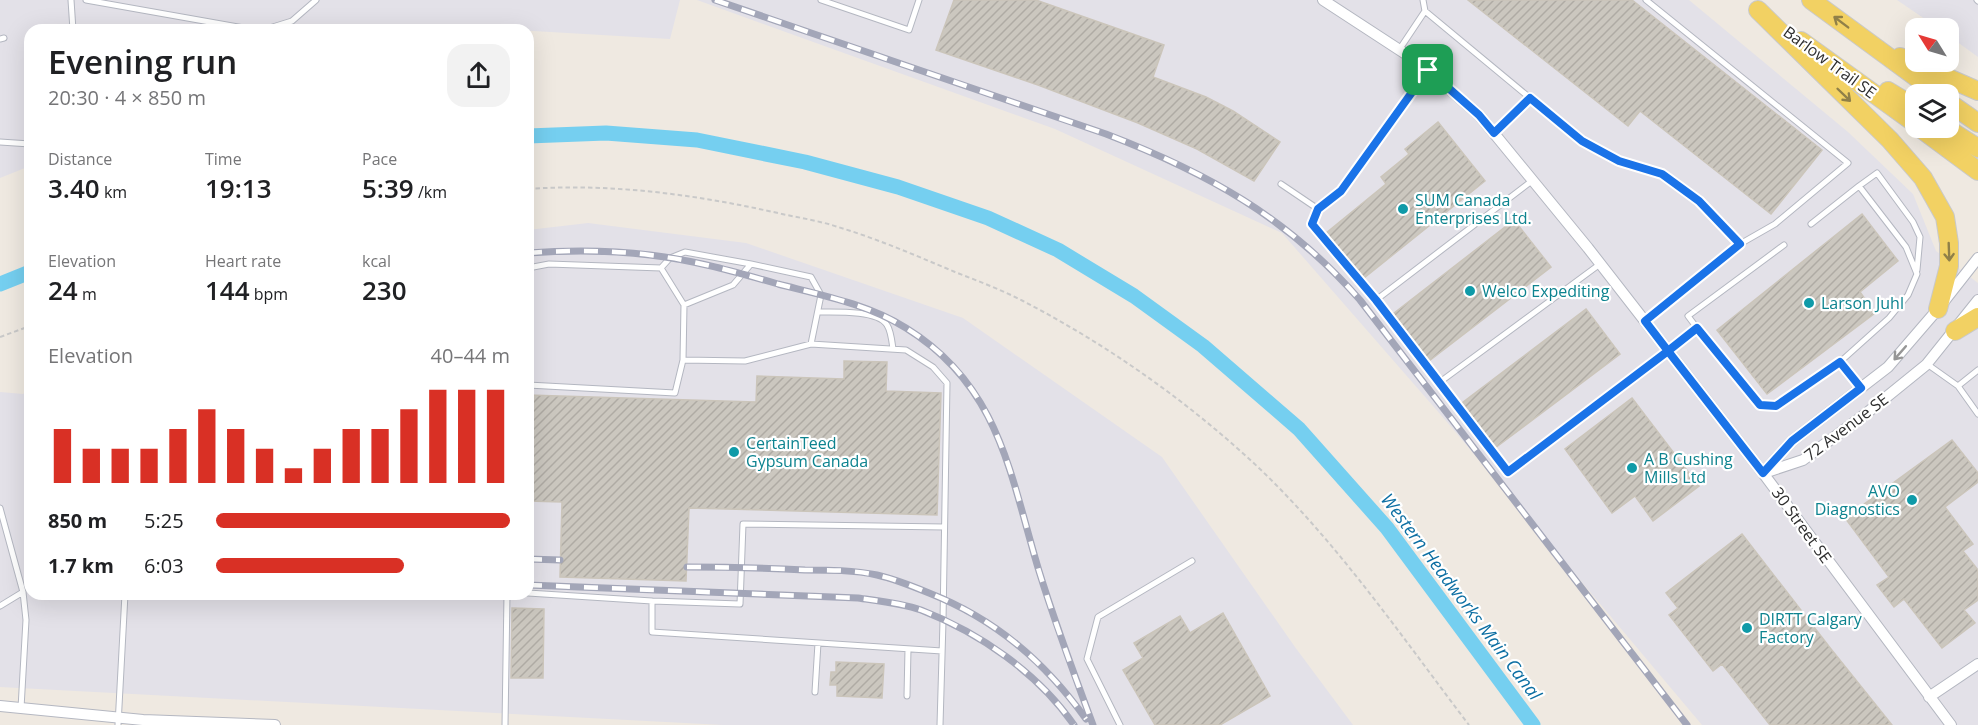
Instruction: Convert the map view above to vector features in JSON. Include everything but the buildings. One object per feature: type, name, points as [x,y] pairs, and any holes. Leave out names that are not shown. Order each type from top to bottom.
[{"type":"main road","points":[[1811,0],[1925,84]]},
{"type":"main road","points":[[1751,5],[1890,140],[1923,178],[1945,217],[1949,243],[1949,266],[1938,309]]},
{"type":"main road","name":"Barlow Trail SE","points":[[1751,5],[1905,116]]},
{"type":"main road","points":[[1870,43],[1978,91]]},
{"type":"main road","points":[[1830,61],[1905,101]]},
{"type":"main road","points":[[1959,110],[1978,123]]},
{"type":"main road","points":[[1959,136],[1978,148]]},
{"type":"main road","points":[[1933,138],[1978,171]]},
{"type":"main road","points":[[1955,331],[1978,317]]},
{"type":"street","name":"30 Street SE","points":[[1323,0],[1428,70],[1479,115],[1600,264],[1763,473],[1951,725]]},
{"type":"street","name":"72 Avenue SE","points":[[1763,473],[1792,441],[1888,367],[1978,258]]},
{"type":"street","name":"72 Avenue SE","points":[[1763,473],[1803,460],[1868,412],[1927,364],[1978,300]]},
{"type":"street","points":[[1929,697],[1978,664]]},
{"type":"street","points":[[0,706],[118,721],[275,725]]},
{"type":"lane","points":[[71,0],[73,24]]},
{"type":"lane","points":[[86,0],[221,24]]},
{"type":"lane","points":[[282,24],[292,21],[316,0]]},
{"type":"lane","points":[[821,0],[909,30],[919,0]]},
{"type":"lane","points":[[1423,0],[1425,11],[1582,141],[1619,161],[1662,174],[1699,201],[1740,244]]},
{"type":"lane","points":[[1645,321],[1740,244],[1775,224],[1848,163],[1646,0]]},
{"type":"lane","points":[[1399,50],[1425,11]]},
{"type":"lane","points":[[1428,70],[1341,191],[1318,209],[1312,224],[1376,300],[1508,472],[1697,328]]},
{"type":"lane","points":[[1494,133],[1530,98]]},
{"type":"lane","points":[[0,142],[24,144]]},
{"type":"lane","points":[[1785,245],[1688,316],[1760,405],[1776,406],[1840,362],[1889,318],[1908,295],[1917,274],[1920,237],[1913,222],[1877,173],[1811,224]]},
{"type":"lane","points":[[1376,300],[1533,180]]},
{"type":"lane","points":[[1281,184],[1318,209]]},
{"type":"lane","points":[[1860,186],[1906,247],[1917,274]]},
{"type":"lane","points":[[661,268],[670,258],[685,252],[812,277],[821,295],[811,344]]},
{"type":"lane","points":[[534,267],[549,264],[661,268]]},
{"type":"lane","points":[[684,305],[733,285],[751,264]]},
{"type":"lane","points":[[1440,382],[1600,264]]},
{"type":"lane","points":[[534,385],[675,393],[683,360],[684,305],[661,268]]},
{"type":"lane","points":[[818,312],[861,314],[879,318],[887,325],[893,349]]},
{"type":"lane","points":[[683,360],[745,361],[811,344],[906,350],[933,367],[946,383],[939,725]]},
{"type":"lane","points":[[1840,362],[1861,388]]},
{"type":"lane","points":[[1927,364],[1958,386],[1978,414]]},
{"type":"lane","points":[[1958,386],[1978,370]]},
{"type":"lane","points":[[0,508],[22,592],[26,620],[21,708]]},
{"type":"lane","points":[[534,593],[740,604],[743,524],[944,527]]},
{"type":"lane","points":[[1120,725],[1087,659],[1098,617],[1192,561]]},
{"type":"lane","points":[[0,606],[22,592]]},
{"type":"lane","points":[[118,721],[125,600]]},
{"type":"lane","points":[[504,725],[507,600]]},
{"type":"lane","points":[[651,601],[652,632],[942,651]]},
{"type":"lane","points":[[815,692],[818,643]]},
{"type":"lane","points":[[907,696],[908,649]]},
{"type":"path","points":[[534,189],[568,187],[661,193],[747,206],[837,227],[915,255],[1022,300],[1095,342],[1154,383],[1208,424],[1259,469],[1340,554],[1469,725]]},
{"type":"path","points":[[0,337],[24,328]]},
{"type":"shaded area","points":[[0,0],[680,0],[670,39],[534,31],[534,24],[24,24],[24,168],[0,178]]},
{"type":"shaded area","points":[[697,0],[1689,0],[1848,132],[1913,194],[1936,251],[1978,283],[1978,725],[1702,725],[1447,422],[1282,233],[1055,129]]},
{"type":"shaded area","points":[[1897,0],[1978,0],[1978,57],[1959,43],[1959,18],[1923,18]]},
{"type":"shaded area","points":[[588,223],[746,243],[963,318],[1162,457],[1295,647],[1353,725],[723,725],[0,687],[0,392],[24,393],[24,600],[534,600],[534,229]]},
{"type":"waterway","name":"Western Headworks Main Canal","points":[[534,136],[606,133],[697,140],[805,162],[898,187],[988,218],[1058,250],[1134,296],[1203,346],[1299,429],[1387,528],[1533,725]]},
{"type":"waterway","name":"Western Headworks Main Canal","points":[[0,284],[24,274]]},
{"type":"railway","points":[[715,0],[1106,134],[1212,182],[1244,200],[1274,221],[1304,245],[1360,300],[1687,725]]},
{"type":"railway","points":[[534,253],[619,252],[666,257],[715,267],[860,306],[906,328],[938,351],[962,377],[982,405],[997,435],[1009,467],[1039,571],[1093,725]]},
{"type":"railway","points":[[534,559],[560,560]]},
{"type":"railway","points":[[687,567],[850,571],[877,575],[910,585],[975,616],[1017,644],[1053,678],[1086,719]]},
{"type":"railway","points":[[534,585],[858,598],[906,606],[921,610],[965,630],[1006,657],[1043,688],[1074,725]]},
{"type":"place","name":"SUM Canada Enterprises Ltd.","points":[[1403,209]]},
{"type":"place","name":"Welco Expediting","points":[[1470,291]]},
{"type":"place","name":"Larson Juhl","points":[[1809,303]]},
{"type":"place","name":"CertainTeed Gypsum Canada","points":[[734,452]]},
{"type":"place","name":"A B Cushing Mills Ltd","points":[[1632,468]]},
{"type":"place","name":"AVO Diagnostics","points":[[1912,500]]},
{"type":"place","name":"DIRTT Calgary Factory","points":[[1747,628]]},
{"type":"route","points":[[1428,70],[1341,191],[1318,209],[1312,224],[1376,300],[1508,472],[1668,351],[1763,473],[1792,441],[1861,388],[1840,362],[1776,406],[1760,405],[1697,328],[1668,351],[1645,321],[1740,244],[1699,201],[1662,174],[1619,161],[1582,141],[1530,98],[1494,133],[1479,115],[1428,70]]}]
